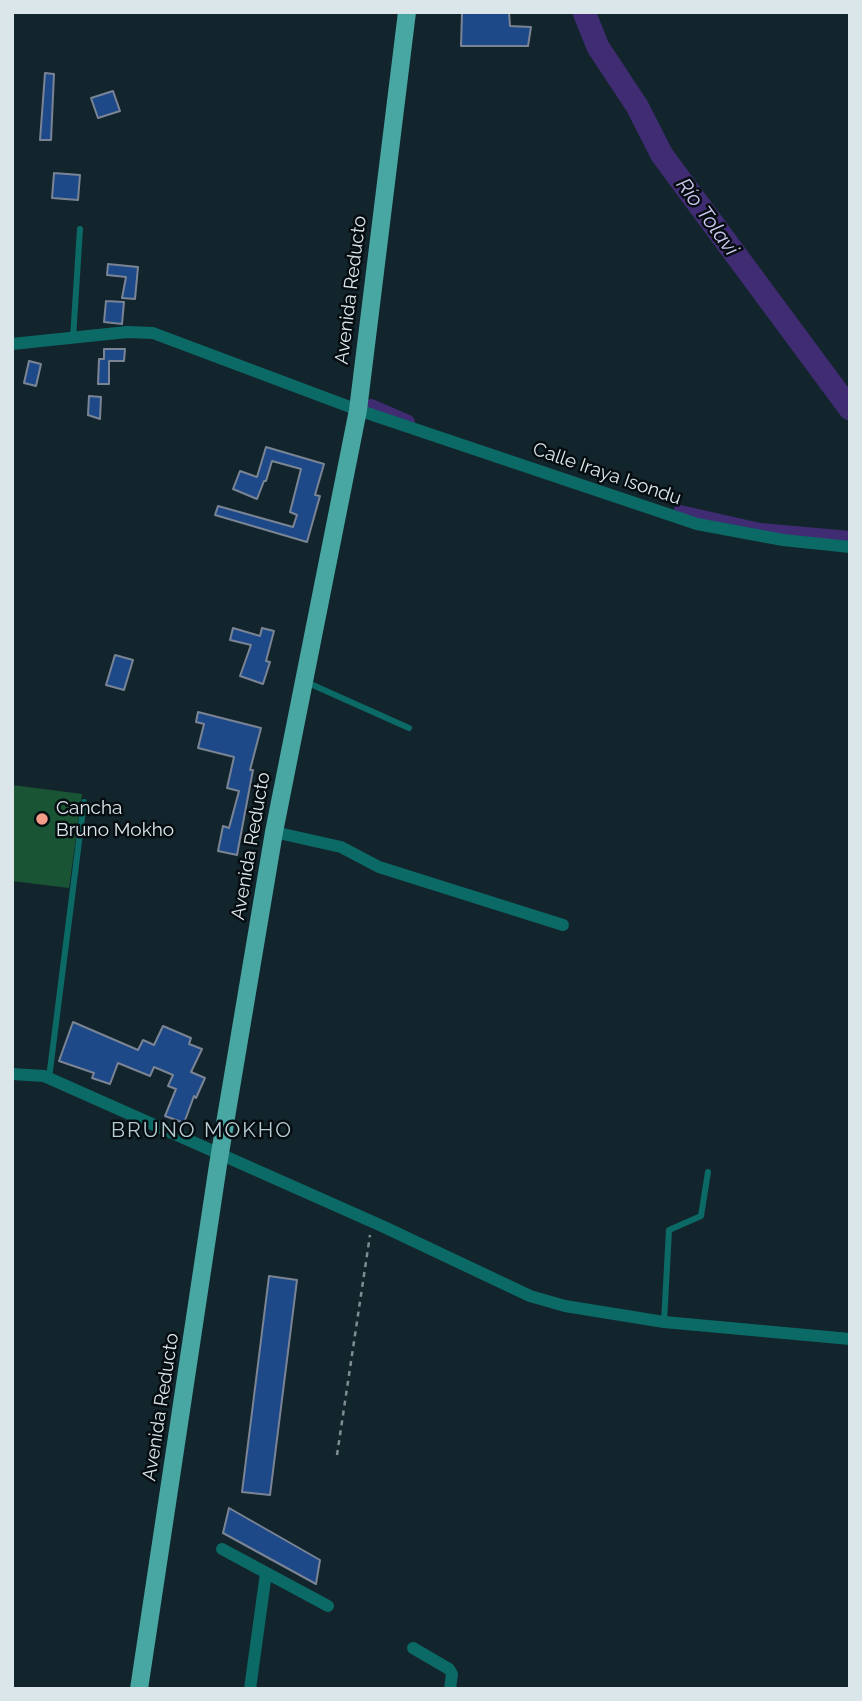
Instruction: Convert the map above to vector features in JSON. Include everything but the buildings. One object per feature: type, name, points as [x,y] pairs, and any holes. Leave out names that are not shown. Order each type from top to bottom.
[{"type":"main road","name":"Avenida Reducto","points":[[139,1689],[220,1154],[274,832],[358,410],[407,12]]},
{"type":"street","name":"Calle Iraya Isondu","points":[[12,344],[127,332],[153,333],[358,410],[697,524],[783,540],[850,547]]},
{"type":"street","points":[[274,832],[341,847],[379,867],[563,925]]},
{"type":"street","points":[[12,1074],[48,1078],[372,1221],[530,1296],[565,1306],[664,1322],[850,1339]]},
{"type":"street","points":[[222,1549],[328,1606]]},
{"type":"street","points":[[250,1689],[266,1573]]},
{"type":"street","points":[[413,1648],[449,1669],[452,1674],[450,1689]]},
{"type":"lane","points":[[73,338],[80,229]]},
{"type":"lane","points":[[304,682],[409,728]]},
{"type":"lane","points":[[48,1078],[84,802]]},
{"type":"lane","points":[[664,1322],[669,1230],[701,1216],[708,1172]]},
{"type":"path","points":[[337,1455],[372,1221]]},
{"type":"green space","points":[[12,785],[82,794],[69,888],[12,881]]},
{"type":"waterway","name":"Río Tolavi","points":[[584,12],[598,47],[637,106],[662,155],[850,409]]},
{"type":"waterway","points":[[371,406],[408,422]]},
{"type":"waterway","points":[[680,512],[760,530],[850,538]]},
{"type":"place","name":"Cancha Bruno Mokho","points":[[42,819]]},
{"type":"district","name":"BRUNO MOKHO","points":[[202,1131]]}]
